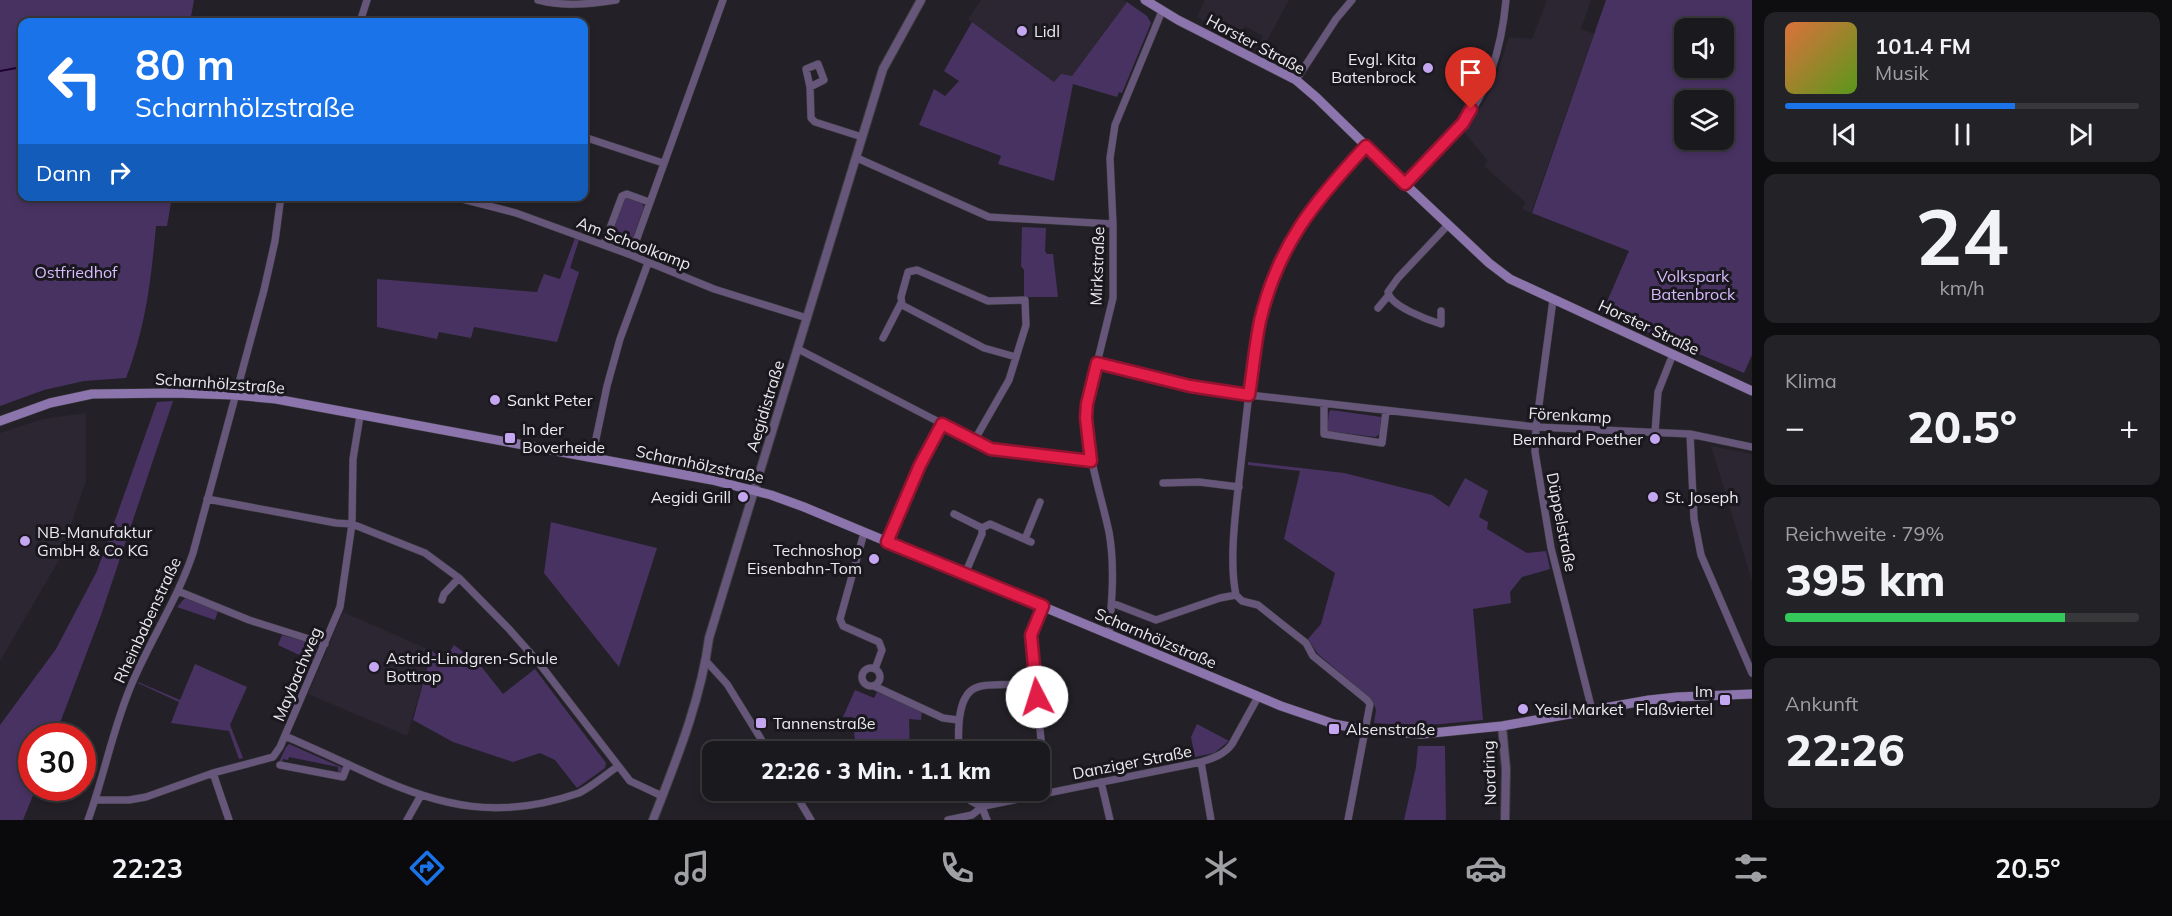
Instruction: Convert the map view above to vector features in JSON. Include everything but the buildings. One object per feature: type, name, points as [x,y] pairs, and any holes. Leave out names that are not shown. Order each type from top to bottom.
[{"type":"main road","name":"Horster Straße","points":[[1144,0],[1296,80],[1497,270],[1519,284],[1752,392]]},
{"type":"main road","name":"Scharnhölzstraße","points":[[0,422],[50,403],[92,394],[234,395],[276,399],[712,480],[755,490],[804,507],[1258,697],[1324,720],[1366,730],[1422,734],[1502,726],[1677,697],[1752,694]]},
{"type":"street","points":[[361,18],[367,0]]},
{"type":"street","points":[[538,0],[555,4],[584,4],[616,0]]},
{"type":"street","points":[[631,255],[723,0]]},
{"type":"street","name":"Aegidistraße","points":[[653,820],[703,677],[709,638],[883,69],[921,0]]},
{"type":"street","points":[[1296,80],[1336,19],[1352,0]]},
{"type":"street","points":[[1405,184],[1463,123],[1488,81],[1503,34],[1506,0]]},
{"type":"street","name":"Mirkstraße","points":[[1109,634],[1112,557],[1109,532],[1091,461],[1086,418],[1087,404],[1113,298],[1110,158],[1114,125],[1162,11]]},
{"type":"street","points":[[810,87],[813,120],[862,137]]},
{"type":"street","points":[[588,138],[663,163]]},
{"type":"street","points":[[1348,820],[1370,709],[1367,700],[1313,656],[1305,643],[1258,604],[1242,601],[1236,595],[1233,564],[1249,395],[1260,323],[1274,276],[1296,232],[1312,207],[1366,146]]},
{"type":"street","points":[[857,158],[989,217],[1113,224]]},
{"type":"street","points":[[604,244],[622,196],[627,194],[650,202]]},
{"type":"street","points":[[234,395],[264,290],[280,201]]},
{"type":"street","name":"Am Schoolkamp","points":[[469,201],[516,213],[604,244],[714,289],[807,318]]},
{"type":"street","points":[[1378,308],[1388,296],[1389,288],[1448,225]]},
{"type":"street","points":[[592,458],[607,386],[620,339],[648,262]]},
{"type":"street","points":[[883,338],[901,303],[907,274],[914,270],[988,301],[1025,300],[1026,325],[1009,380],[974,441]]},
{"type":"street","points":[[1388,296],[1423,319],[1441,324],[1441,311]]},
{"type":"street","name":"Düppelstraße","points":[[1553,300],[1536,428],[1535,452],[1551,549],[1592,710]]},
{"type":"street","points":[[901,303],[984,348],[1016,357]]},
{"type":"street","points":[[798,349],[991,449],[1091,461]]},
{"type":"street","points":[[1654,432],[1658,392],[1672,354]]},
{"type":"street","name":"Förenkamp","points":[[1097,363],[1190,386],[1249,395],[1536,428],[1690,434],[1752,447]]},
{"type":"street","name":"Rheinbabenstraße","points":[[96,797],[126,698],[178,591],[193,553],[234,395]]},
{"type":"street","points":[[1324,404],[1324,434],[1382,443],[1386,411]]},
{"type":"street","name":"Maybachweg","points":[[96,800],[129,800],[146,797],[213,772],[273,757],[285,736],[340,607],[352,524],[353,459],[360,416]]},
{"type":"street","points":[[887,542],[920,465],[942,424]]},
{"type":"street","points":[[1690,434],[1694,519],[1701,555],[1752,673]]},
{"type":"street","points":[[1163,483],[1199,482],[1239,487]]},
{"type":"street","points":[[207,499],[352,524],[426,553],[459,578],[509,629],[539,663],[617,767],[637,786],[662,796]]},
{"type":"street","points":[[982,528],[990,524],[1028,540],[1040,502]]},
{"type":"street","points":[[954,514],[982,528]]},
{"type":"street","points":[[965,574],[982,534],[982,528]]},
{"type":"street","points":[[864,533],[840,619],[843,626],[879,642],[882,650],[875,669],[880,678],[874,686]]},
{"type":"street","points":[[442,600],[444,594],[459,578]]},
{"type":"street","points":[[178,591],[249,620],[325,644]]},
{"type":"street","points":[[1112,603],[1156,620],[1220,598],[1236,595]]},
{"type":"street","points":[[1041,741],[1031,635],[1043,606]]},
{"type":"street","points":[[706,661],[727,684],[762,741]]},
{"type":"street","points":[[875,669],[865,670],[861,676],[864,683],[943,718],[958,720]]},
{"type":"street","points":[[959,741],[958,720],[969,692],[979,686],[1036,685]]},
{"type":"street","name":"Danziger Straße","points":[[1050,791],[1201,762],[1216,757],[1228,749],[1258,697]]},
{"type":"street","name":"Nordring","points":[[1502,726],[1506,769],[1505,820]]},
{"type":"street","points":[[285,736],[420,797],[457,809],[490,813],[520,812],[552,803],[580,792],[617,767]]},
{"type":"street","points":[[1201,762],[1211,820]]},
{"type":"street","points":[[280,765],[343,777],[348,765]]},
{"type":"street","points":[[213,772],[229,820]]},
{"type":"street","points":[[1101,782],[1110,820]]},
{"type":"street","points":[[407,820],[420,797]]},
{"type":"street","name":"Rheinbabenstraße","points":[[87,820],[95,801]]},
{"type":"street","points":[[800,801],[811,820]]},
{"type":"street","points":[[971,801],[982,807],[987,820]]},
{"type":"street","name":"Danziger Straße","points":[[948,820],[972,815],[982,807],[1008,801]]},
{"type":"shaded area","points":[[981,0],[1124,0],[1127,2],[1072,76],[1054,82],[968,19]]},
{"type":"shaded area","points":[[1205,0],[1289,0],[1261,52],[1255,49],[1263,36],[1245,26],[1238,39],[1197,17]]},
{"type":"shaded area","points":[[1547,0],[1591,0],[1581,29],[1594,34],[1531,213],[1522,209],[1525,202],[1484,166],[1488,161],[1464,132],[1484,103],[1496,78],[1509,37],[1532,39]]},
{"type":"shaded area","points":[[86,413],[86,481],[59,560],[0,661],[0,433],[43,419]]},
{"type":"shaded area","points":[[1711,446],[1752,454],[1752,581]]},
{"type":"shaded area","name":"Astrid-Lindgren-Schule Bottrop","points":[[343,612],[432,651],[407,736],[308,694]]},
{"type":"green space","name":"Ostfriedhof","points":[[0,0],[194,0],[191,18],[18,18],[18,201],[171,201],[167,226],[156,226],[147,303],[126,378],[84,381],[44,390],[0,406]]},
{"type":"green space","name":"Volkspark Batenbrock","points":[[1606,0],[1752,0],[1752,355],[1744,373],[1602,313],[1629,251],[1532,213]]},
{"type":"green space","points":[[1127,2],[1147,16],[1151,23],[1122,93],[1119,92],[1117,97],[1073,84],[1054,181],[998,164],[1001,156],[919,125],[934,89],[945,96],[959,81],[944,71],[972,22],[1054,82],[1061,74],[1072,76]]},
{"type":"green space","points":[[627,197],[642,203],[644,207],[630,246],[627,248],[611,243],[610,240],[624,199]]},
{"type":"green space","points":[[1022,227],[1046,228],[1045,251],[1047,254],[1053,254],[1058,297],[1024,297],[1024,270],[1021,266]]},
{"type":"green space","points":[[575,238],[579,240],[570,268],[579,272],[557,342],[474,327],[471,338],[439,332],[437,339],[377,327],[377,279],[537,292],[544,274],[560,279]]},
{"type":"green space","points":[[173,401],[101,615],[60,723],[18,723],[18,801],[31,801],[23,820],[0,820],[0,725],[56,649],[97,571],[157,402]]},
{"type":"green space","points":[[1331,410],[1381,417],[1380,433],[1376,437],[1327,431]]},
{"type":"green space","points":[[1248,462],[1344,473],[1432,495],[1449,507],[1465,478],[1488,491],[1479,517],[1488,522],[1487,529],[1527,553],[1546,551],[1550,569],[1522,577],[1510,592],[1511,603],[1473,609],[1483,720],[1420,726],[1374,723],[1376,710],[1373,701],[1318,654],[1308,639],[1321,624],[1335,573],[1284,539],[1300,471],[1248,465]]},
{"type":"green space","points":[[551,522],[657,548],[619,667],[544,573]]},
{"type":"green space","points":[[185,598],[218,611],[215,620],[177,607]]},
{"type":"green space","points":[[282,635],[314,644],[317,649],[312,661],[278,645]]},
{"type":"green space","points":[[454,645],[480,665],[503,694],[535,669],[606,763],[605,768],[577,788],[555,760],[540,753],[513,762],[453,742],[413,720],[432,651],[444,660]]},
{"type":"green space","points":[[195,664],[247,687],[230,725],[243,758],[239,759],[229,731],[171,723],[179,702],[138,683],[180,700]]},
{"type":"green space","points":[[855,690],[874,698],[877,692],[922,711],[921,720],[909,719],[910,741],[855,741],[853,717],[843,717]]},
{"type":"green space","points":[[1197,724],[1229,741],[1214,753],[1195,757],[1191,737]]},
{"type":"green space","points":[[289,744],[343,768],[341,774],[338,773],[338,767],[289,757],[288,760],[283,759],[282,764],[279,762]]},
{"type":"green space","points":[[1418,746],[1445,746],[1446,820],[1404,820],[1416,767]]},
{"type":"waterway","points":[[0,71],[18,68]]},
{"type":"place","name":"Lidl","points":[[1022,31]]},
{"type":"place","name":"Evgl. Kita Batenbrock","points":[[1428,68]]},
{"type":"place","name":"Sankt Peter","points":[[495,400]]},
{"type":"place","name":"In der Boverheide","points":[[510,438]]},
{"type":"place","name":"Bernhard Poether","points":[[1655,439]]},
{"type":"place","name":"Aegidi Grill","points":[[743,497]]},
{"type":"place","name":"St. Joseph","points":[[1653,497]]},
{"type":"place","name":"NB-Manufaktur GmbH & Co KG","points":[[25,541]]},
{"type":"place","name":"Technoshop Eisenbahn-Tom","points":[[874,559]]},
{"type":"place","name":"Astrid-Lindgren-Schule Bottrop","points":[[374,667]]},
{"type":"place","name":"Im Flaßviertel","points":[[1725,700]]},
{"type":"place","name":"Yesil Market","points":[[1523,709]]},
{"type":"place","name":"Tannenstraße","points":[[761,723]]},
{"type":"place","name":"Alsenstraße","points":[[1334,729]]},
{"type":"route","points":[[1037,697],[1031,635],[1043,606],[887,542],[920,465],[942,424],[991,449],[1091,461],[1086,418],[1097,363],[1190,386],[1249,395],[1260,323],[1274,276],[1301,223],[1324,191],[1366,146],[1405,184],[1463,123],[1471,109]]}]
